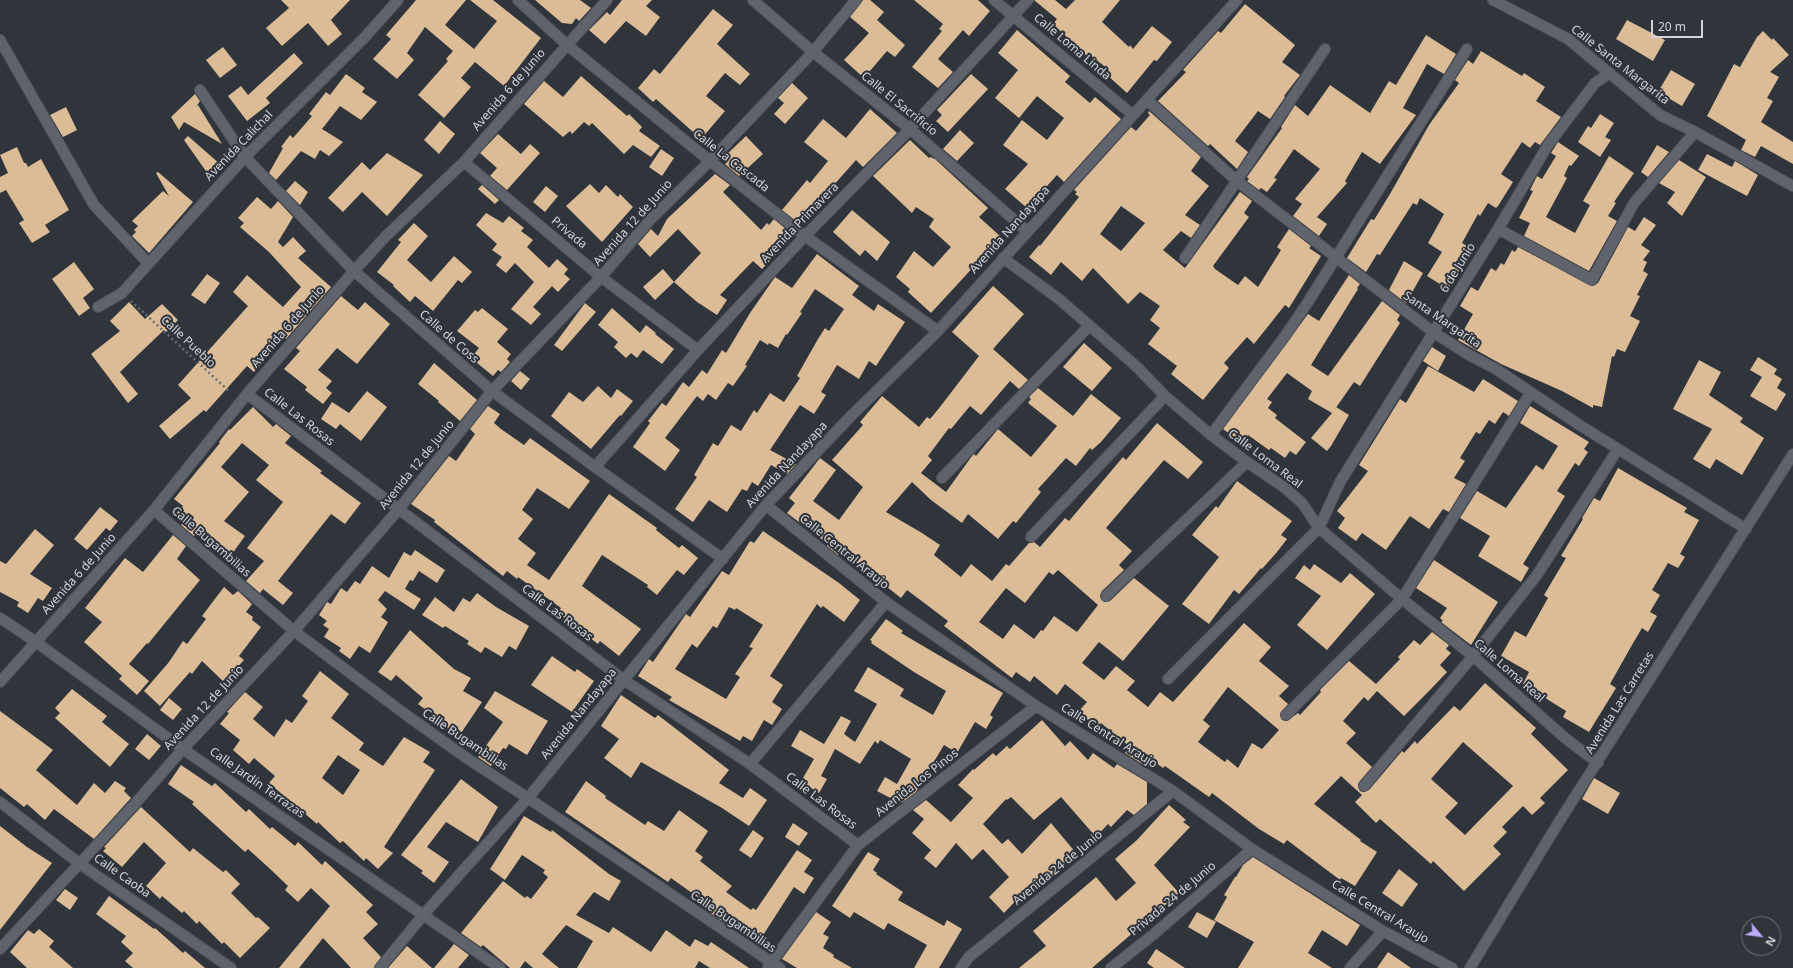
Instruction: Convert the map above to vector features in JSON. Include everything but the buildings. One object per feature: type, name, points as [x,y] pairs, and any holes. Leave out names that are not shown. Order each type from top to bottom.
[{"type":"street","name":"Avenida Calichal","points":[[98,308],[122,293],[245,157],[365,37],[398,0]]},
{"type":"street","name":"Calle La Cascada","points":[[518,0],[566,44],[805,236],[938,331]]},
{"type":"street","name":"Avenida 6 de Junio","points":[[0,682],[154,510],[247,394],[354,271],[385,237],[464,162],[516,104],[566,44],[607,0]]},
{"type":"street","name":"Calle El Sacrificio","points":[[753,0],[813,52],[910,128],[1027,231]]},
{"type":"street","name":"Avenida 12 de Junio","points":[[0,949],[80,864],[183,748],[294,631],[398,510],[492,391],[601,277],[650,220],[710,161],[813,52],[856,0]]},
{"type":"street","name":"Calle Loma Linda","points":[[994,0],[1133,115]]},
{"type":"street","name":"Avenida Primavera","points":[[595,467],[698,350],[805,236],[910,128],[1028,0]]},
{"type":"street","name":"Avenida Nandayapa","points":[[380,968],[424,914],[528,798],[766,505],[852,414],[938,331],[1237,0]]},
{"type":"street","name":"Calle Santa Margarita","points":[[1493,0],[1568,39],[1660,115],[1695,132],[1793,186]]},
{"type":"street","points":[[0,40],[94,205],[148,263]]},
{"type":"street","points":[[1185,258],[1325,49]]},
{"type":"street","points":[[1211,435],[1285,336],[1336,259],[1467,49]]},
{"type":"street","name":"6 de Junio","points":[[1319,528],[1340,482],[1498,229],[1548,145],[1595,83],[1610,73]]},
{"type":"street","name":"Calle de Coss","points":[[200,90],[245,157],[354,271],[492,391],[595,467],[723,558]]},
{"type":"street","name":"Santa Margarita","points":[[1147,100],[1237,181],[1336,259],[1433,332],[1469,355],[1496,369],[1618,449],[1746,529]]},
{"type":"street","points":[[1498,229],[1592,280],[1634,203],[1695,132]]},
{"type":"street","name":"Privada","points":[[464,162],[601,277],[698,350]]},
{"type":"street","name":"Calle Loma Real","points":[[1003,258],[1059,299],[1137,367],[1165,396],[1211,435],[1285,488],[1302,503],[1319,528],[1402,599],[1473,656],[1565,738],[1598,763]]},
{"type":"street","points":[[942,478],[1089,326]]},
{"type":"street","points":[[1286,715],[1402,599],[1531,392]]},
{"type":"street","name":"Calle Las Rosas","points":[[247,394],[624,680],[750,764],[858,845]]},
{"type":"street","points":[[1031,537],[1165,396]]},
{"type":"street","points":[[1364,786],[1473,656],[1537,575],[1618,449]]},
{"type":"street","name":"Avenida Las Carretas","points":[[1470,968],[1557,825],[1598,763],[1793,454]]},
{"type":"street","points":[[1106,596],[1247,462]]},
{"type":"street","name":"Calle Central Araujo","points":[[766,505],[886,602],[1036,706],[1174,791],[1252,849],[1383,931],[1452,968]]},
{"type":"street","name":"Calle Bugambilias","points":[[154,510],[294,631],[444,742],[773,966]]},
{"type":"street","points":[[1168,679],[1319,528]]},
{"type":"street","points":[[750,764],[886,602]]},
{"type":"street","name":"Calle Jardín Terrazas","points":[[0,618],[36,642],[183,748],[500,968]]},
{"type":"street","name":"Avenida Los Pinos","points":[[773,966],[858,845],[1036,706]]},
{"type":"street","name":"Avenida 24 de Junio","points":[[961,968],[969,958],[1174,791]]},
{"type":"street","name":"Calle Caoba","points":[[0,802],[80,864],[231,968]]},
{"type":"street","name":"Privada 24 de Junio","points":[[1111,968],[1154,934],[1252,849]]},
{"type":"street","points":[[1350,968],[1383,931]]},
{"type":"path","name":"Calle Pueblo","points":[[122,293],[230,392],[247,394]]}]
